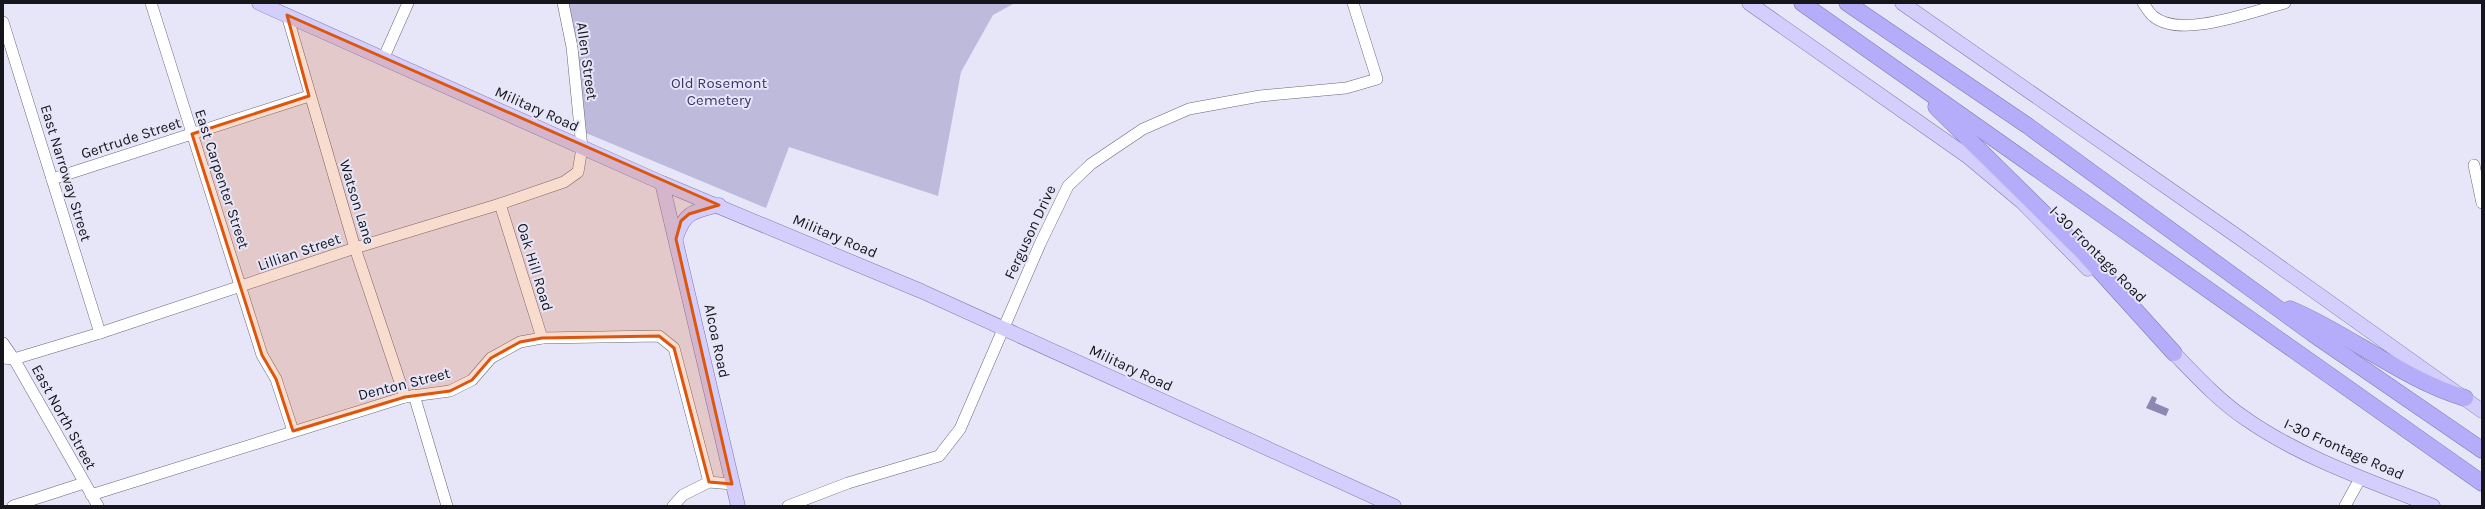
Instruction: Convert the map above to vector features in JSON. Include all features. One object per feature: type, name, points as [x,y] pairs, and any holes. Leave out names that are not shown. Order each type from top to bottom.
[{"type":"highway","points":[[1802,3],[2335,381],[2482,483]]},
{"type":"highway","points":[[1847,3],[2028,126],[2270,301],[2313,334],[2482,450]]},
{"type":"highway","points":[[1902,74],[2080,249],[2174,353]]},
{"type":"highway","points":[[2270,301],[2315,319],[2441,391],[2465,398]]},
{"type":"main road","name":"Military Road","points":[[259,3],[384,57],[662,183],[1003,327],[1394,506]]},
{"type":"main road","name":"I-30 Frontage Road","points":[[1749,3],[1966,156],[2022,202],[2211,390],[2245,419],[2279,439],[2361,477],[2433,506]]},
{"type":"main road","points":[[1908,5],[2481,408]]},
{"type":"main road","name":"Alcoa Road","points":[[662,183],[738,506]]},
{"type":"main road","points":[[676,239],[682,221],[689,214],[719,206]]},
{"type":"street","name":"East Carpenter Street","points":[[151,3],[262,355],[276,379],[293,431]]},
{"type":"street","points":[[384,57],[408,3]]},
{"type":"street","name":"Allen Street","points":[[563,3],[572,47],[582,148]]},
{"type":"street","name":"Ferguson Drive","points":[[788,506],[848,483],[939,456],[960,429],[1003,327],[1068,186],[1091,164],[1120,143],[1143,129],[1189,109],[1254,97],[1341,89],[1377,79],[1354,3]]},
{"type":"street","points":[[2143,3],[2153,16],[2175,25],[2203,24],[2285,3]]},
{"type":"street","name":"Watson Lane","points":[[286,15],[355,248],[447,506]]},
{"type":"street","name":"East Narroway Street","points":[[3,22],[100,334]]},
{"type":"street","name":"Gertrude Street","points":[[52,179],[309,96]]},
{"type":"street","name":"Lillian Street","points":[[8,359],[100,334],[241,288],[355,248],[500,204],[564,182],[578,172],[582,148]]},
{"type":"street","points":[[2474,166],[2482,203]]},
{"type":"street","name":"Oak Hill Road","points":[[500,204],[542,338]]},
{"type":"street","name":"Denton Street","points":[[91,495],[409,396],[450,391],[472,380],[491,358],[520,342],[542,338],[659,336],[674,348],[709,482]]},
{"type":"street","name":"East North Street","points":[[3,343],[8,359],[98,506]]},
{"type":"street","points":[[2346,506],[2361,477]]},
{"type":"street","points":[[13,506],[84,482]]},
{"type":"street","points":[[673,506],[683,495],[709,482],[732,484]]},
{"type":"highlighted area","points":[[287,15],[719,205],[689,214],[681,221],[676,239],[732,484],[709,482],[674,348],[659,336],[542,338],[520,342],[491,358],[472,380],[450,391],[405,397],[293,431],[276,379],[262,355],[192,134],[309,96]]},
{"type":"green space","name":"Old Rosemont Cemetery","points":[[568,3],[1015,3],[993,15],[961,72],[938,196],[789,147],[766,208],[586,133]]},
{"type":"shaded area","points":[[2152,396],[2157,398],[2155,403],[2169,409],[2166,416],[2146,408]]}]
